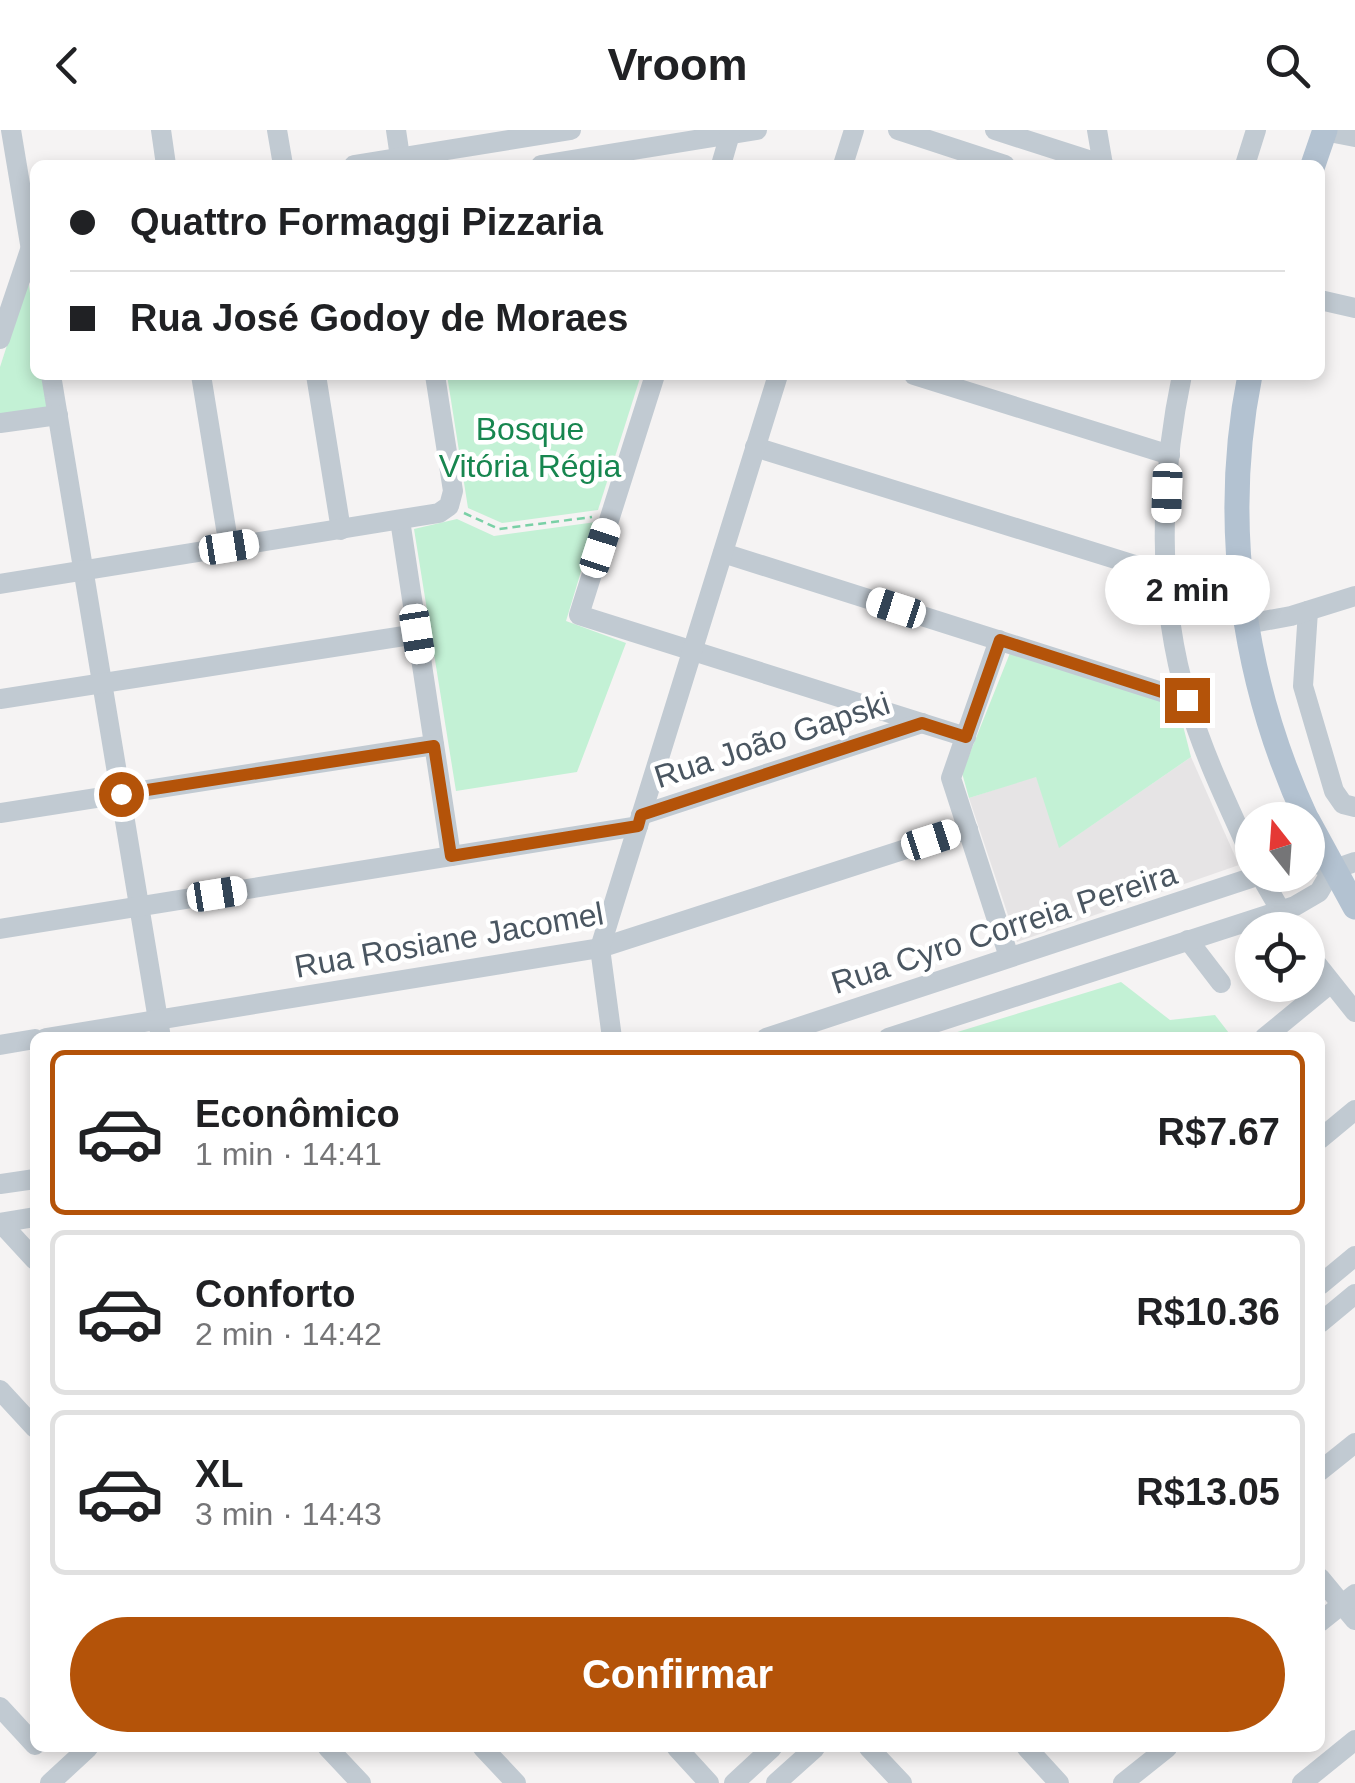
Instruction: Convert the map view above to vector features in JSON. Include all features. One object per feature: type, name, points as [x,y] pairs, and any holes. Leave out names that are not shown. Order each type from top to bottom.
[{"type":"main road","points":[[1315,160],[1324,130]]},
{"type":"main road","points":[[1249,380],[1236,507],[1247,624],[1269,721],[1300,802]]},
{"type":"main road","points":[[1325,843],[1344,866],[1355,907]]},
{"type":"street","points":[[11,130],[30,217]]},
{"type":"street","points":[[161,130],[165,160]]},
{"type":"street","points":[[277,130],[282,160]]},
{"type":"street","points":[[396,130],[400,158]]},
{"type":"street","points":[[387,160],[510,135],[571,130]]},
{"type":"street","points":[[571,160],[757,130]]},
{"type":"street","points":[[845,160],[854,130]]},
{"type":"street","points":[[898,130],[991,160]]},
{"type":"street","points":[[995,130],[1088,160]]},
{"type":"street","points":[[1098,130],[1102,160]]},
{"type":"street","points":[[1247,160],[1256,130]]},
{"type":"street","points":[[1324,130],[1355,136]]},
{"type":"street","points":[[722,160],[730,134]]},
{"type":"street","points":[[0,339],[30,256]]},
{"type":"street","points":[[1325,301],[1355,308]]},
{"type":"street","points":[[53,380],[159,1028]]},
{"type":"street","points":[[202,380],[229,547]]},
{"type":"street","points":[[317,380],[341,530]]},
{"type":"street","points":[[0,584],[434,515],[449,506],[453,483],[437,380]]},
{"type":"street","points":[[653,380],[579,616],[966,737]]},
{"type":"street","points":[[611,1032],[600,948],[776,380]]},
{"type":"street","points":[[930,380],[1170,455]]},
{"type":"street","points":[[1181,380],[1170,455],[1167,575],[1187,700],[1235,820]]},
{"type":"street","points":[[0,423],[58,415]]},
{"type":"street","points":[[756,447],[1167,575]]},
{"type":"street","points":[[400,520],[451,856]]},
{"type":"street","points":[[722,553],[1187,700]]},
{"type":"street","points":[[1247,624],[1355,596]]},
{"type":"street","points":[[1308,610],[1304,686],[1334,791],[1342,804],[1355,807]]},
{"type":"street","points":[[0,699],[417,634]]},
{"type":"street","points":[[1000,640],[951,778],[1010,957]]},
{"type":"street","name":"Rua João Gapski","points":[[0,930],[451,856],[639,820],[922,723]]},
{"type":"street","points":[[0,813],[434,746]]},
{"type":"street","name":"Rua Rosiane Jacomel","points":[[114,1032],[159,1028],[600,948],[968,828]]},
{"type":"street","points":[[906,1032],[1308,900],[1344,866]]},
{"type":"street","name":"Rua Cyro Correia Pereira","points":[[784,1032],[1235,883]]},
{"type":"street","points":[[1270,892],[1280,910]]},
{"type":"street","points":[[1188,940],[1221,983]]},
{"type":"street","points":[[1325,976],[1355,1012]]},
{"type":"street","points":[[1271,1032],[1330,983]]},
{"type":"street","points":[[0,1045],[30,1040]]},
{"type":"street","points":[[1325,1135],[1355,1110]]},
{"type":"street","points":[[0,1184],[30,1180]]},
{"type":"street","points":[[0,1223],[30,1219]]},
{"type":"street","points":[[0,1223],[30,1255]]},
{"type":"street","points":[[1325,1281],[1355,1256]]},
{"type":"street","points":[[1325,1319],[1355,1294]]},
{"type":"street","points":[[0,1390],[30,1423]]},
{"type":"street","points":[[1325,1467],[1355,1443]]},
{"type":"street","points":[[1325,1583],[1351,1606],[1325,1619]]},
{"type":"street","points":[[0,1707],[30,1740]]},
{"type":"street","points":[[1302,1783],[1355,1740]]},
{"type":"street","points":[[40,1752],[60,1780],[84,1752]]},
{"type":"street","points":[[332,1752],[361,1783]]},
{"type":"street","points":[[487,1752],[516,1783]]},
{"type":"street","points":[[681,1752],[710,1783]]},
{"type":"street","points":[[734,1783],[768,1752]]},
{"type":"street","points":[[776,1783],[811,1752]]},
{"type":"street","points":[[873,1752],[902,1783]]},
{"type":"street","points":[[1030,1752],[1059,1783]]},
{"type":"street","points":[[1124,1783],[1162,1752]]},
{"type":"path","points":[[449,506],[499,529],[611,515]]},
{"type":"shaded area","points":[[1191,757],[1235,856],[1235,866],[1017,942],[969,798],[1036,776],[1060,847]]},
{"type":"green space","points":[[28,280],[30,380],[44,380],[48,408],[0,416],[0,367]]},
{"type":"green space","name":"Bosque Vitória Régia","points":[[448,380],[639,380],[598,510],[502,523],[468,508]]},
{"type":"green space","name":"Bosque Vitória Régia","points":[[457,519],[494,536],[596,522],[566,621],[626,643],[577,772],[456,791],[414,529]]},
{"type":"green space","points":[[1010,653],[1178,706],[1191,757],[1059,848],[1036,777],[969,798],[962,773]]},
{"type":"green space","points":[[1121,982],[1170,1020],[1215,1015],[1228,1032],[957,1032]]},
{"type":"route","points":[[121,794],[434,746],[451,856],[638,826],[641,815],[922,723],[966,737],[1000,640],[1187,700]]}]
